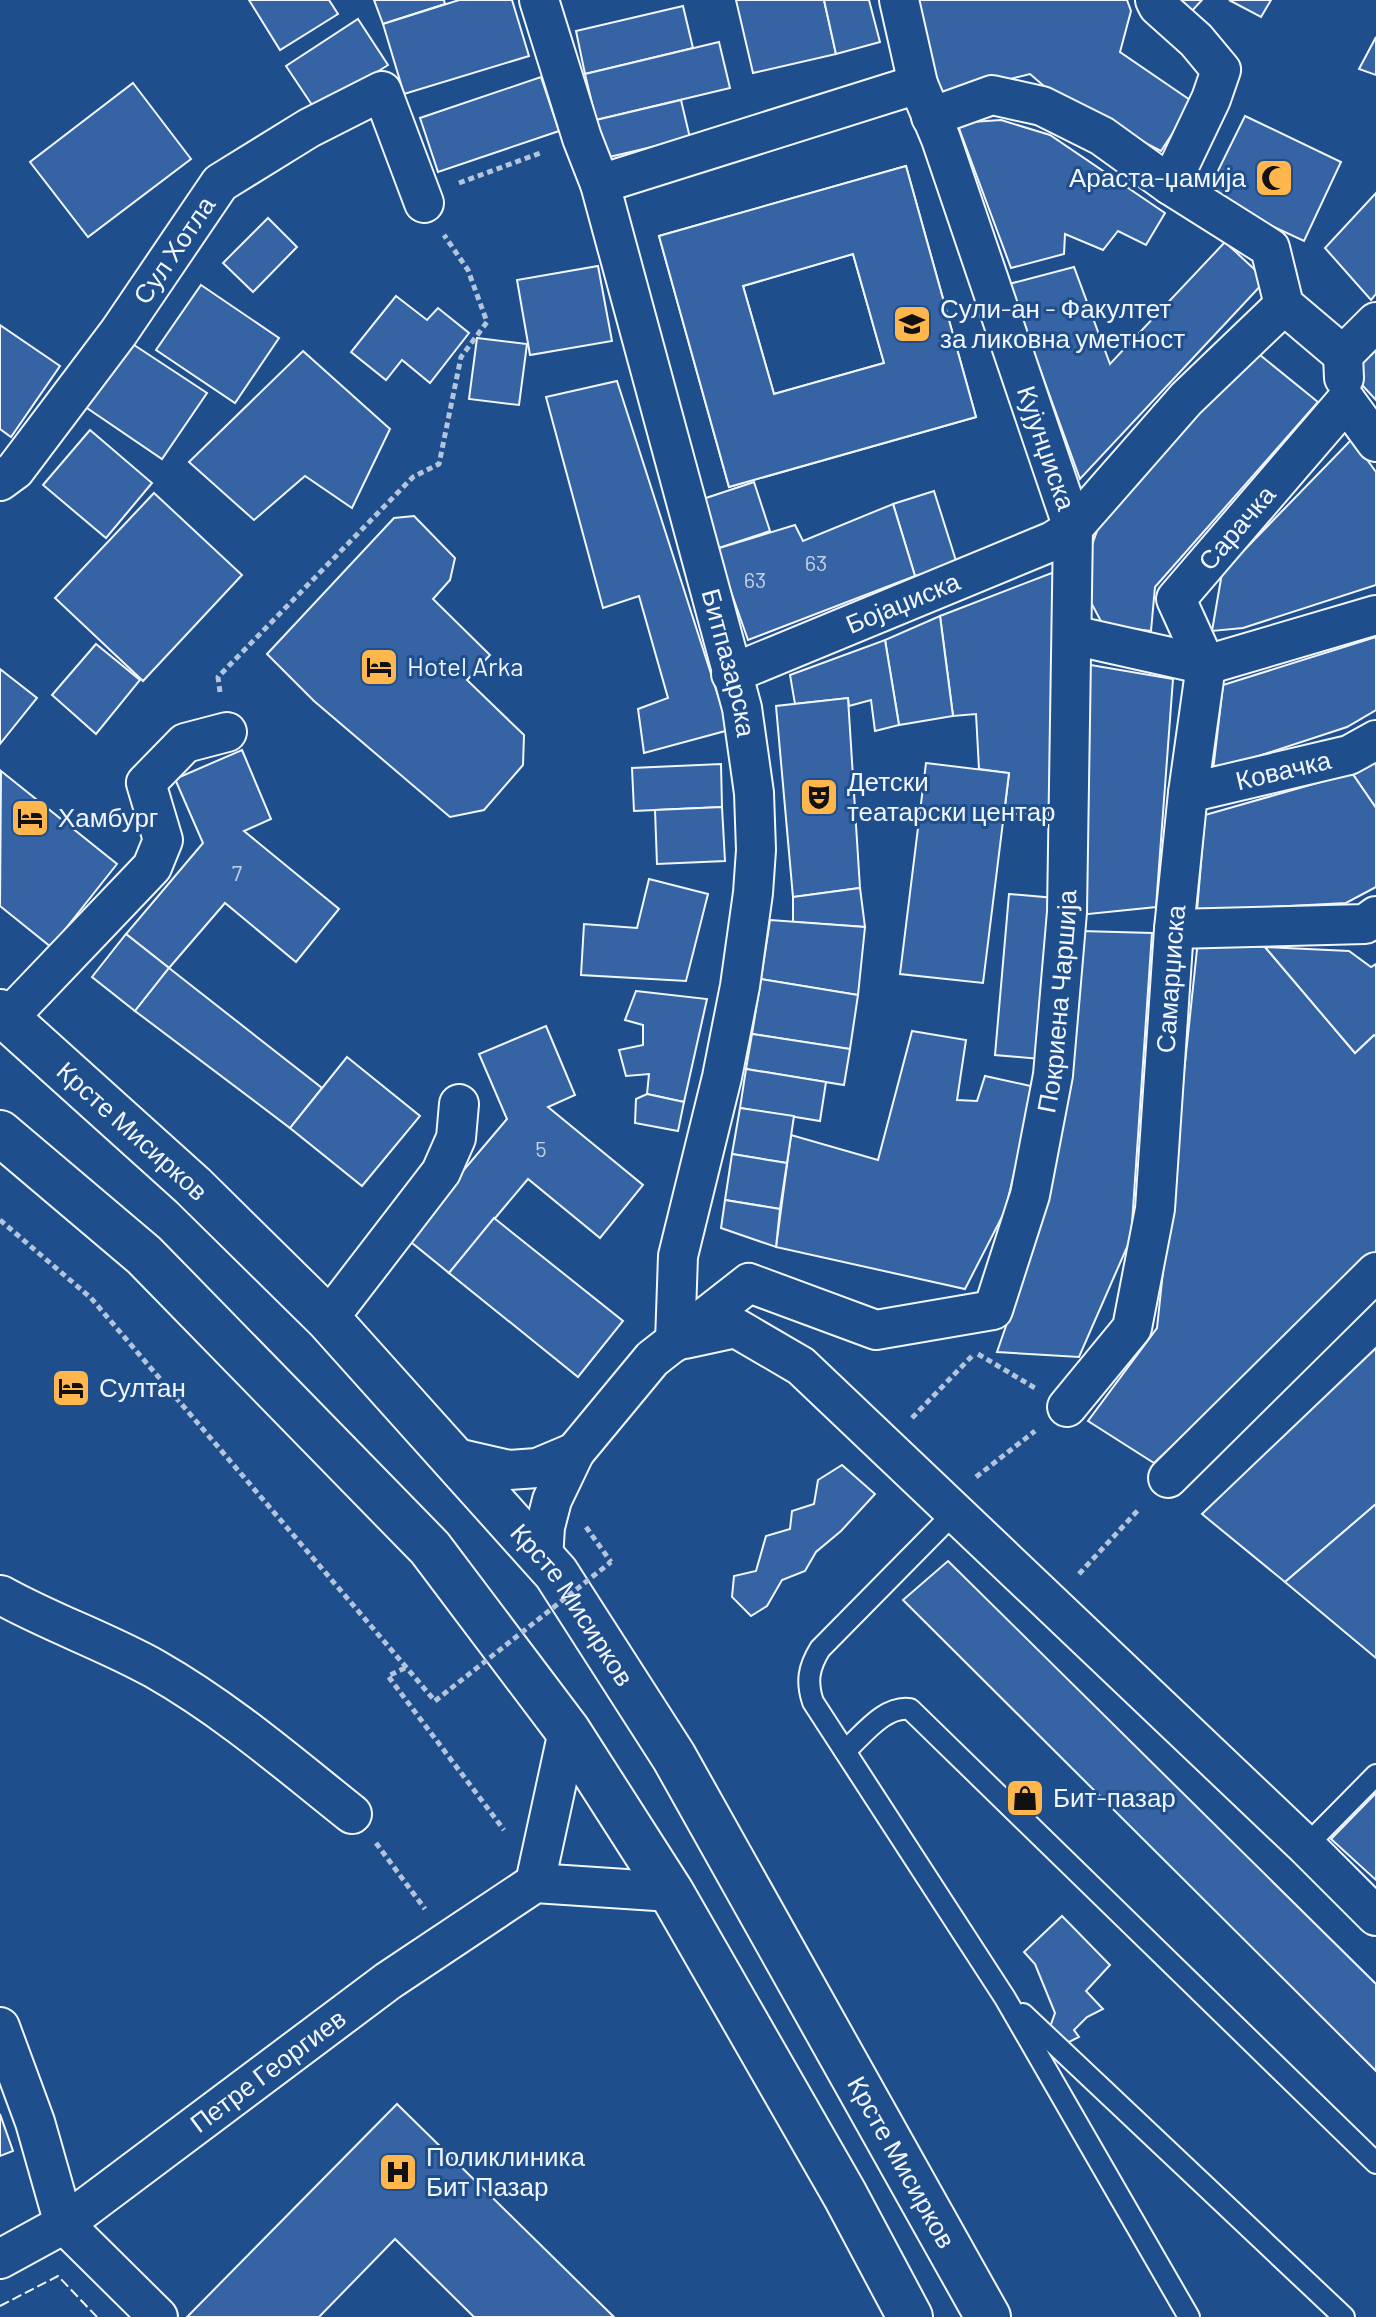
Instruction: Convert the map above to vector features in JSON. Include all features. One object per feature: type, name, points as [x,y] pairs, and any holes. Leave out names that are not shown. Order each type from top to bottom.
[{"type":"street","name":"Битпазарска","points":[[539,0],[582,138],[600,184],[742,708],[754,793],[756,850],[753,893],[740,986],[722,1077],[678,1256],[675,1342]]},
{"type":"street","name":"Кујунџиска","points":[[899,0],[924,101],[941,139],[1073,528],[1069,685]]},
{"type":"street","points":[[1155,0],[1221,70],[1211,99],[1170,185]]},
{"type":"street","name":"Сул Хотла","points":[[0,481],[15,470],[119,332],[220,183],[309,128],[382,91],[424,203]]},
{"type":"street","points":[[600,184],[924,101],[992,95],[1042,106],[1102,136],[1170,185],[1270,248],[1284,305],[1343,355],[1346,401],[1376,442]]},
{"type":"street","points":[[1073,528],[1186,399],[1284,305]]},
{"type":"street","points":[[1343,355],[1376,322]]},
{"type":"street","name":"Сарачка","points":[[1206,665],[1176,599],[1346,401]]},
{"type":"street","name":"Бојаџиска","points":[[731,674],[1053,541],[1073,528]]},
{"type":"street","points":[[1072,635],[1206,665],[1376,615]]},
{"type":"street","name":"Самарџиска","points":[[1067,1407],[1132,1328],[1155,1209],[1174,929],[1188,793],[1206,665]]},
{"type":"street","name":"Покриена Чаршија","points":[[675,1342],[749,1283],[876,1330],[993,1310],[1030,1195],[1053,1075],[1067,912],[1069,685]]},
{"type":"street","points":[[4,1015],[152,867],[163,840],[146,783],[185,743],[227,732]]},
{"type":"street","name":"Ковачка","points":[[1188,793],[1349,755],[1376,740]]},
{"type":"street","points":[[1174,929],[1365,924],[1376,916]]},
{"type":"street","name":"Крсте Мисирков","points":[[4,1015],[193,1186],[328,1319],[556,1573],[674,1757],[988,2317]]},
{"type":"street","points":[[328,1319],[441,1172],[456,1138],[459,1104]]},
{"type":"street","points":[[0,1133],[144,1255],[430,1548],[568,1731],[671,1892],[845,2195],[910,2317]]},
{"type":"street","points":[[1168,1478],[1376,1272]]},
{"type":"street","points":[[543,1559],[545,1527],[552,1500],[575,1452],[652,1359],[675,1342],[736,1328],[801,1366],[1376,1916]]},
{"type":"street","points":[[452,1457],[509,1470],[537,1468],[575,1452]]},
{"type":"street","points":[[0,1595],[40,1617],[154,1668],[226,1713],[352,1814]]},
{"type":"street","points":[[568,1731],[535,1883],[671,1892]]},
{"type":"street","name":"Петре Георгиев","points":[[0,2259],[64,2224],[447,1940],[535,1883]]},
{"type":"street","points":[[0,2027],[35,2122],[64,2224],[158,2317]]},
{"type":"street","points":[[878,2257],[886,2317]]},
{"type":"lane","points":[[949,1507],[820,1649],[811,1664],[807,1686],[813,1702],[1005,1998],[1189,2317]]},
{"type":"lane","points":[[845,1751],[888,1712],[898,1707],[910,1709],[1376,2163]]},
{"type":"lane","points":[[1306,1846],[1376,1775]]},
{"type":"lane","points":[[1005,1998],[1344,2317]]},
{"type":"path","points":[[470,178],[582,138]]},
{"type":"path","points":[[227,732],[218,677],[413,477],[439,464],[461,357],[487,322],[468,270],[424,203]]},
{"type":"path","points":[[0,1220],[91,1298],[435,1701],[611,1562],[583,1523]]},
{"type":"path","points":[[886,1446],[975,1352],[1067,1407],[949,1507]]},
{"type":"path","points":[[1051,1603],[1168,1478]]},
{"type":"path","points":[[405,1668],[388,1676],[503,1828],[535,1883]]},
{"type":"path","points":[[396,1868],[447,1940]]},
{"type":"building","points":[[249,0],[329,0],[338,14],[280,50]]},
{"type":"building","points":[[374,0],[444,0],[445,4],[383,24]]},
{"type":"building","points":[[459,0],[512,0],[529,56],[404,94],[383,24]]},
{"type":"building","points":[[736,0],[824,0],[836,54],[753,73]]},
{"type":"building","points":[[824,0],[869,0],[880,42],[836,54]]},
{"type":"building","points":[[915,0],[1127,0],[1131,11],[1120,52],[1193,102],[1161,151],[1059,99],[1030,74],[941,96]]},
{"type":"building","points":[[1175,0],[1202,0],[1191,12]]},
{"type":"building","points":[[1229,0],[1271,0],[1261,17]]},
{"type":"building","points":[[683,6],[693,48],[585,74],[576,31]]},
{"type":"building","points":[[358,19],[388,65],[316,111],[286,66]]},
{"type":"building","points":[[1376,37],[1376,75],[1359,69]]},
{"type":"building","points":[[719,42],[730,88],[596,120],[585,74]]},
{"type":"building","points":[[541,77],[559,131],[438,172],[420,118]]},
{"type":"building","points":[[133,83],[191,159],[88,237],[30,162]]},
{"type":"building","points":[[681,100],[690,138],[605,158],[596,120]]},
{"type":"building","name":"Араста-џамија","points":[[1245,116],[1341,162],[1304,241],[1206,195]]},
{"type":"building","points":[[1001,120],[1050,135],[1165,213],[1146,245],[1118,231],[1103,250],[1065,234],[1064,254],[1011,268],[957,123]]},
{"type":"building","name":"Сули-ан - Факултет за ликовна уметност","points":[[906,166],[976,417],[729,487],[659,236]],"holes":[[[853,254],[884,363],[774,394],[743,286]]]},
{"type":"building","name":"Сули-ан - Факултет за ликовна уметност","points":[[906,166],[976,417],[729,487],[659,236]],"holes":[[[853,254],[884,363],[774,394],[743,286]]]},
{"type":"building","points":[[1376,193],[1376,294],[1371,300],[1325,248]]},
{"type":"building","points":[[268,218],[297,247],[253,292],[223,263]]},
{"type":"building","points":[[1225,242],[1266,280],[1080,479],[1009,284],[1074,267],[1110,364]]},
{"type":"building","points":[[598,266],[612,341],[530,355],[517,280]]},
{"type":"building","points":[[201,285],[279,338],[235,403],[156,350]]},
{"type":"building","points":[[396,296],[427,320],[438,308],[469,333],[430,383],[402,360],[386,380],[351,352]]},
{"type":"building","points":[[0,325],[60,366],[11,437],[0,429]]},
{"type":"building","points":[[477,338],[527,344],[519,405],[469,399]]},
{"type":"building","points":[[128,341],[207,393],[162,459],[84,406]]},
{"type":"building","points":[[1376,346],[1376,400],[1349,371]]},
{"type":"building","points":[[303,351],[390,429],[352,508],[305,476],[254,520],[189,462]]},
{"type":"building","points":[[1260,355],[1318,402],[1155,587],[1151,631],[1103,625],[1087,595],[1089,553],[1100,523],[1187,421]]},
{"type":"building","points":[[617,381],[729,730],[644,753],[638,709],[668,698],[639,596],[603,608],[546,397]]},
{"type":"building","points":[[90,430],[152,483],[106,538],[43,485]]},
{"type":"building","points":[[1352,439],[1376,472],[1376,585],[1243,628],[1212,631],[1222,573]]},
{"type":"building","points":[[754,482],[770,531],[716,549],[700,500]]},
{"type":"building","points":[[934,491],[957,564],[915,576],[893,504]]},
{"type":"building","points":[[154,493],[242,575],[143,681],[55,598]]},
{"type":"building","points":[[893,504],[915,576],[748,640],[716,549],[795,525],[803,541]]},
{"type":"building","name":"Hotel Arka","points":[[414,516],[455,558],[450,580],[433,599],[490,655],[467,680],[524,735],[523,765],[484,810],[450,817],[314,701],[267,654],[394,518]]},
{"type":"building","points":[[1057,571],[1053,814],[1004,814],[1009,773],[979,769],[976,714],[953,716],[940,616]]},
{"type":"building","points":[[940,616],[953,716],[899,725],[885,640]]},
{"type":"building","points":[[1376,637],[1376,710],[1347,727],[1213,771],[1223,685]]},
{"type":"building","points":[[885,640],[899,725],[875,731],[871,700],[849,706],[848,698],[795,704],[790,675]]},
{"type":"building","points":[[96,644],[140,680],[96,734],[52,695]]},
{"type":"building","points":[[1079,663],[1173,679],[1156,907],[1079,915]]},
{"type":"building","points":[[0,669],[37,698],[0,744]]},
{"type":"building","name":"Детски театарски центар","points":[[848,698],[860,888],[793,897],[776,706]]},
{"type":"building","points":[[242,750],[271,819],[244,831],[339,909],[296,962],[225,903],[169,968],[126,934],[203,843],[175,779]]},
{"type":"building","points":[[1376,759],[1376,808],[1352,773]]},
{"type":"building","points":[[926,763],[1009,773],[983,983],[900,974]]},
{"type":"building","points":[[721,764],[722,807],[634,811],[632,768]]},
{"type":"building","name":"Хамбург","points":[[1,771],[117,864],[51,947],[0,906]]},
{"type":"building","points":[[1352,773],[1376,808],[1376,887],[1346,903],[1197,911],[1205,815]]},
{"type":"building","points":[[722,807],[725,861],[657,864],[655,810]]},
{"type":"building","points":[[649,879],[708,894],[686,981],[581,975],[584,924],[637,928]]},
{"type":"building","points":[[860,888],[865,927],[793,922],[793,897]]},
{"type":"building","points":[[1009,894],[1055,898],[1040,1059],[995,1055]]},
{"type":"building","points":[[770,920],[865,927],[858,995],[761,979]]},
{"type":"building","points":[[1081,931],[1152,933],[1131,1238],[1079,1357],[997,1352],[1037,1236]]},
{"type":"building","points":[[126,934],[169,968],[135,1011],[92,977]]},
{"type":"building","points":[[1198,940],[1265,947],[1355,1053],[1376,1036],[1376,1257],[1154,1463],[1088,1421],[1157,1328]]},
{"type":"building","points":[[1265,947],[1349,951],[1371,967],[1376,964],[1376,1036],[1355,1053]]},
{"type":"building","points":[[169,968],[322,1088],[290,1128],[135,1011]]},
{"type":"building","points":[[761,979],[858,995],[850,1049],[752,1034]]},
{"type":"building","points":[[636,991],[707,999],[684,1102],[647,1094],[649,1074],[626,1076],[619,1050],[643,1045],[643,1025],[625,1020]]},
{"type":"building","points":[[546,1026],[575,1095],[548,1107],[643,1185],[600,1238],[528,1179],[449,1273],[406,1238],[507,1119],[479,1054]]},
{"type":"building","points":[[912,1031],[966,1040],[957,1100],[977,1101],[985,1076],[1035,1087],[1005,1211],[965,1289],[776,1247],[791,1135],[878,1160]]},
{"type":"building","points":[[752,1034],[850,1049],[844,1085],[746,1069]]},
{"type":"building","points":[[347,1057],[420,1116],[362,1186],[290,1128]]},
{"type":"building","points":[[746,1069],[826,1082],[820,1121],[740,1108]]},
{"type":"building","points":[[647,1094],[684,1102],[678,1131],[635,1123],[636,1099]]},
{"type":"building","points":[[740,1108],[794,1116],[787,1163],[732,1154]]},
{"type":"building","points":[[732,1154],[787,1163],[780,1209],[725,1200]]},
{"type":"building","points":[[725,1200],[780,1209],[776,1247],[721,1228]]},
{"type":"building","points":[[494,1218],[623,1321],[578,1377],[449,1273]]},
{"type":"building","points":[[1376,1348],[1376,1504],[1285,1582],[1202,1514]]},
{"type":"building","points":[[842,1465],[875,1494],[841,1531],[816,1552],[805,1571],[782,1580],[767,1606],[751,1616],[732,1597],[734,1576],[756,1571],[766,1536],[790,1529],[792,1511],[814,1504],[818,1480]]},
{"type":"building","points":[[1376,1504],[1376,1658],[1285,1582]]},
{"type":"building","points":[[948,1561],[1376,1984],[1376,2071],[903,1600]]},
{"type":"building","points":[[1376,1793],[1376,1880],[1331,1839]]},
{"type":"building","points":[[1062,1916],[1110,1965],[1086,1991],[1103,2009],[1087,2017],[1074,2030],[1079,2037],[1065,2044],[1050,2027],[1055,2013],[1035,1964],[1024,1952]]},
{"type":"building","name":"Поликлиника Бит Пазар","points":[[397,2104],[614,2317],[474,2317],[395,2239],[319,2317],[187,2317]]},
{"type":"building","points":[[0,2114],[13,2151],[0,2156]]},
{"type":"fence","points":[[0,2306],[58,2276],[97,2317]]},
{"type":"place","name":"Араста-џамија","points":[[1274,178]]},
{"type":"place","name":"Сули-ан - Факултет за ликовна уметност","points":[[912,324]]},
{"type":"place","name":"Hotel Arka","points":[[379,667]]},
{"type":"place","name":"Детски театарски центар","points":[[819,797]]},
{"type":"place","name":"Хамбург","points":[[30,818]]},
{"type":"place","name":"Султан","points":[[71,1388]]},
{"type":"place","name":"Бит-пазар","points":[[1025,1798]]},
{"type":"place","name":"Поликлиника Бит Пазар","points":[[398,2172]]}]
